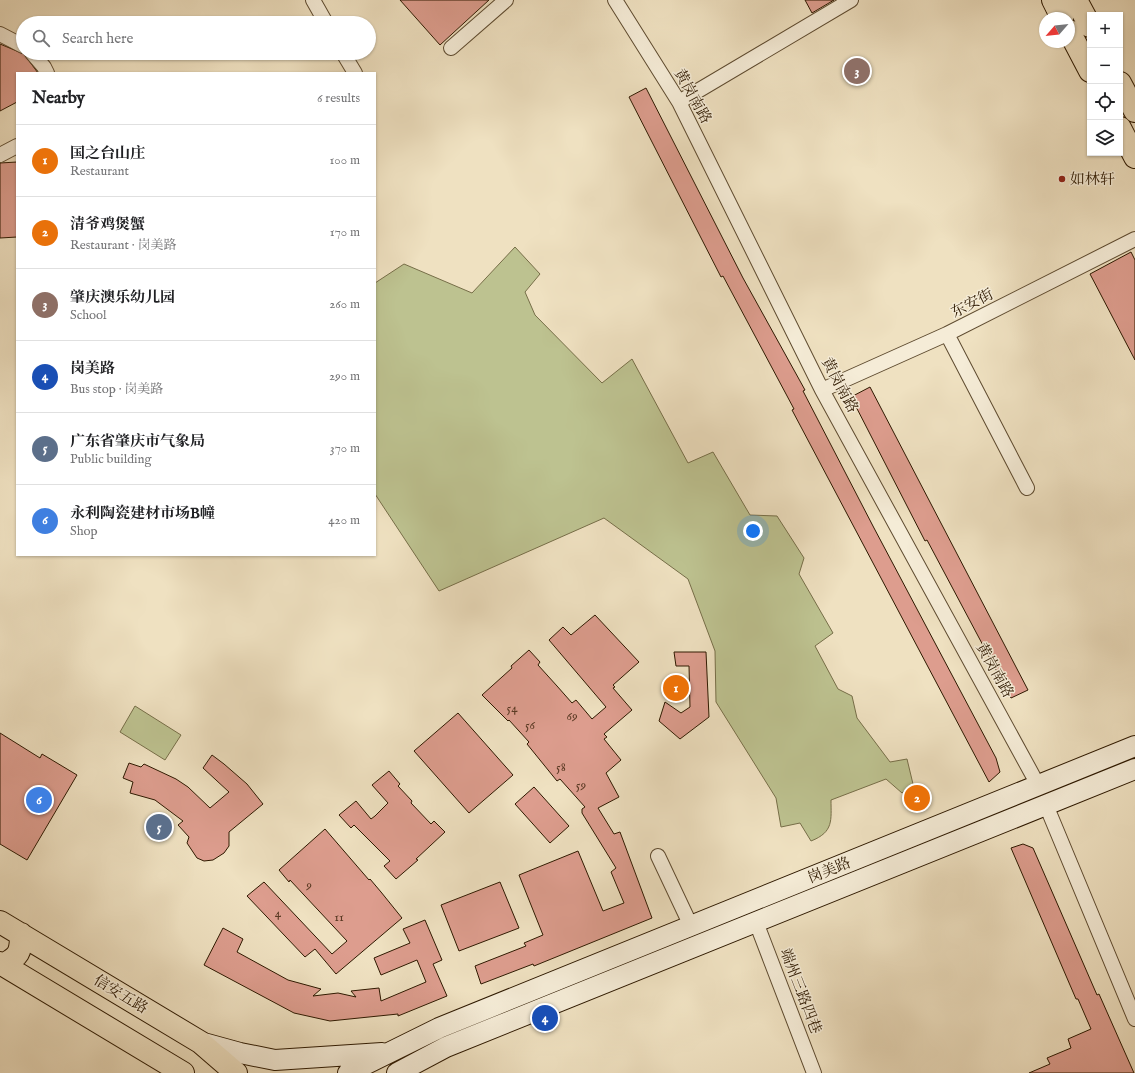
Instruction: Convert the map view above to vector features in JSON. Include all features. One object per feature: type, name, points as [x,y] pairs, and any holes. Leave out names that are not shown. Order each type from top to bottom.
[{"type":"main road","points":[[1052,0],[1059,12]]},
{"type":"main road","points":[[1076,0],[1087,20]]},
{"type":"main road","points":[[1075,42],[1087,65]]},
{"type":"main road","points":[[1121,84],[1135,111]]},
{"type":"main road","points":[[1123,134],[1135,157]]},
{"type":"main road","name":"岗美路","points":[[349,1073],[394,1052],[439,1028],[1135,746]]},
{"type":"main road","name":"岗美路","points":[[399,1072],[446,1046],[1135,769]]},
{"type":"main road","name":"信安五路","points":[[0,922],[200,1042],[236,1073]]},
{"type":"main road","points":[[1,964],[16,957],[21,948],[21,934]]},
{"type":"main road","points":[[1,964],[180,1072]]},
{"type":"main road","points":[[200,1042],[240,1053],[279,1060],[394,1052]]},
{"type":"street","points":[[313,0],[322,16]]},
{"type":"street","points":[[451,48],[506,0]]},
{"type":"street","name":"黄岗南路","points":[[615,0],[679,102],[822,390],[1038,785]]},
{"type":"street","points":[[679,102],[851,0]]},
{"type":"street","points":[[0,34],[16,42]]},
{"type":"street","points":[[38,60],[46,72]]},
{"type":"street","points":[[347,60],[354,72]]},
{"type":"street","points":[[0,155],[16,147]]},
{"type":"street","name":"东安街","points":[[822,390],[947,334],[1135,239]]},
{"type":"street","points":[[947,334],[1027,488]]},
{"type":"street","points":[[1046,805],[1135,1019]]},
{"type":"street","points":[[658,856],[690,926]]},
{"type":"street","name":"端州三路四巷","points":[[756,922],[814,1073]]},
{"type":"green space","points":[[515,247],[540,274],[525,292],[535,315],[602,383],[632,359],[688,463],[713,452],[750,515],[777,516],[804,558],[799,574],[833,633],[815,646],[838,689],[852,696],[857,718],[890,762],[907,759],[913,784],[902,793],[886,779],[831,800],[830,825],[824,834],[811,841],[800,823],[781,827],[776,798],[716,702],[715,651],[688,579],[604,518],[439,591],[376,496],[376,282],[404,264],[472,293]]},
{"type":"green space","points":[[135,706],[181,735],[165,760],[120,732]]},
{"type":"building","points":[[400,0],[489,0],[440,45]]},
{"type":"building","points":[[805,0],[834,0],[812,13]]},
{"type":"building","points":[[0,44],[16,51],[16,60],[28,60],[37,72],[16,72],[16,103],[0,111]]},
{"type":"building","points":[[646,88],[743,278],[805,390],[803,391],[874,528],[996,758],[1000,772],[989,782],[792,410],[794,409],[723,276],[721,277],[629,97]]},
{"type":"building","points":[[16,162],[16,237],[0,238],[0,163]]},
{"type":"building","points":[[1131,252],[1135,260],[1135,360],[1090,274]]},
{"type":"building","points":[[870,387],[1028,690],[1011,698],[927,540],[925,541],[851,397]]},
{"type":"building","points":[[595,615],[639,662],[613,685],[615,687],[613,688],[632,710],[604,734],[607,737],[604,739],[621,760],[606,773],[619,797],[598,808],[614,834],[620,832],[652,918],[534,966],[533,964],[481,984],[475,966],[526,946],[524,943],[543,935],[519,875],[578,851],[603,911],[624,903],[611,872],[616,868],[582,813],[582,809],[585,807],[560,779],[557,781],[527,744],[529,742],[509,720],[508,721],[482,695],[512,668],[511,666],[529,650],[540,662],[538,665],[572,703],[576,700],[592,719],[606,707],[549,640],[563,627],[571,635]]},
{"type":"building","points":[[674,652],[706,652],[709,717],[680,739],[659,721],[665,702],[681,713],[690,707],[689,666],[676,666]]},
{"type":"building","points":[[458,713],[513,775],[469,813],[414,751]]},
{"type":"building","points":[[0,733],[40,758],[42,754],[77,775],[27,860],[0,844]]},
{"type":"building","points":[[212,755],[247,784],[263,804],[229,832],[229,846],[224,853],[213,860],[204,861],[197,858],[187,843],[189,837],[178,825],[183,821],[155,800],[130,793],[133,782],[123,778],[129,763],[141,767],[144,764],[176,779],[188,787],[210,808],[229,792],[203,768]]},
{"type":"building","points":[[389,771],[400,784],[398,786],[412,801],[411,803],[431,824],[434,821],[445,832],[416,859],[418,860],[396,879],[384,866],[390,861],[354,825],[351,828],[339,815],[356,801],[371,819],[375,816],[388,803],[372,785]]},
{"type":"building","points":[[534,787],[569,826],[550,843],[515,804]]},
{"type":"building","points":[[325,829],[369,880],[370,879],[402,918],[336,974],[315,949],[305,957],[247,896],[264,882],[332,954],[347,941],[279,870]]},
{"type":"building","points":[[1023,844],[1033,848],[1097,995],[1099,994],[1134,1073],[1029,1073],[1050,1064],[1047,1058],[1071,1048],[1068,1039],[1091,1029],[1078,999],[1076,999],[1011,848]]},
{"type":"building","points":[[500,882],[519,928],[459,951],[441,905]]},
{"type":"building","points":[[425,920],[442,960],[433,964],[447,996],[398,1016],[398,1014],[330,1021],[294,1013],[204,965],[223,928],[243,939],[237,952],[288,980],[321,989],[313,996],[338,993],[356,997],[351,991],[379,988],[381,1001],[426,982],[417,960],[381,975],[374,958],[410,943],[403,929]]},
{"type":"place","name":"肇庆澳乐幼儿园","points":[[857,71]]},
{"type":"place","name":"如林轩","points":[[1062,179]]},
{"type":"place","name":"国之台山庄","points":[[676,688]]},
{"type":"place","name":"清爷鸡煲蟹","points":[[917,798]]},
{"type":"place","name":"永利陶瓷建材市场B幢","points":[[39,800]]},
{"type":"place","name":"广东省肇庆市气象局","points":[[159,827]]},
{"type":"place","name":"岗美路","points":[[545,1018]]}]
